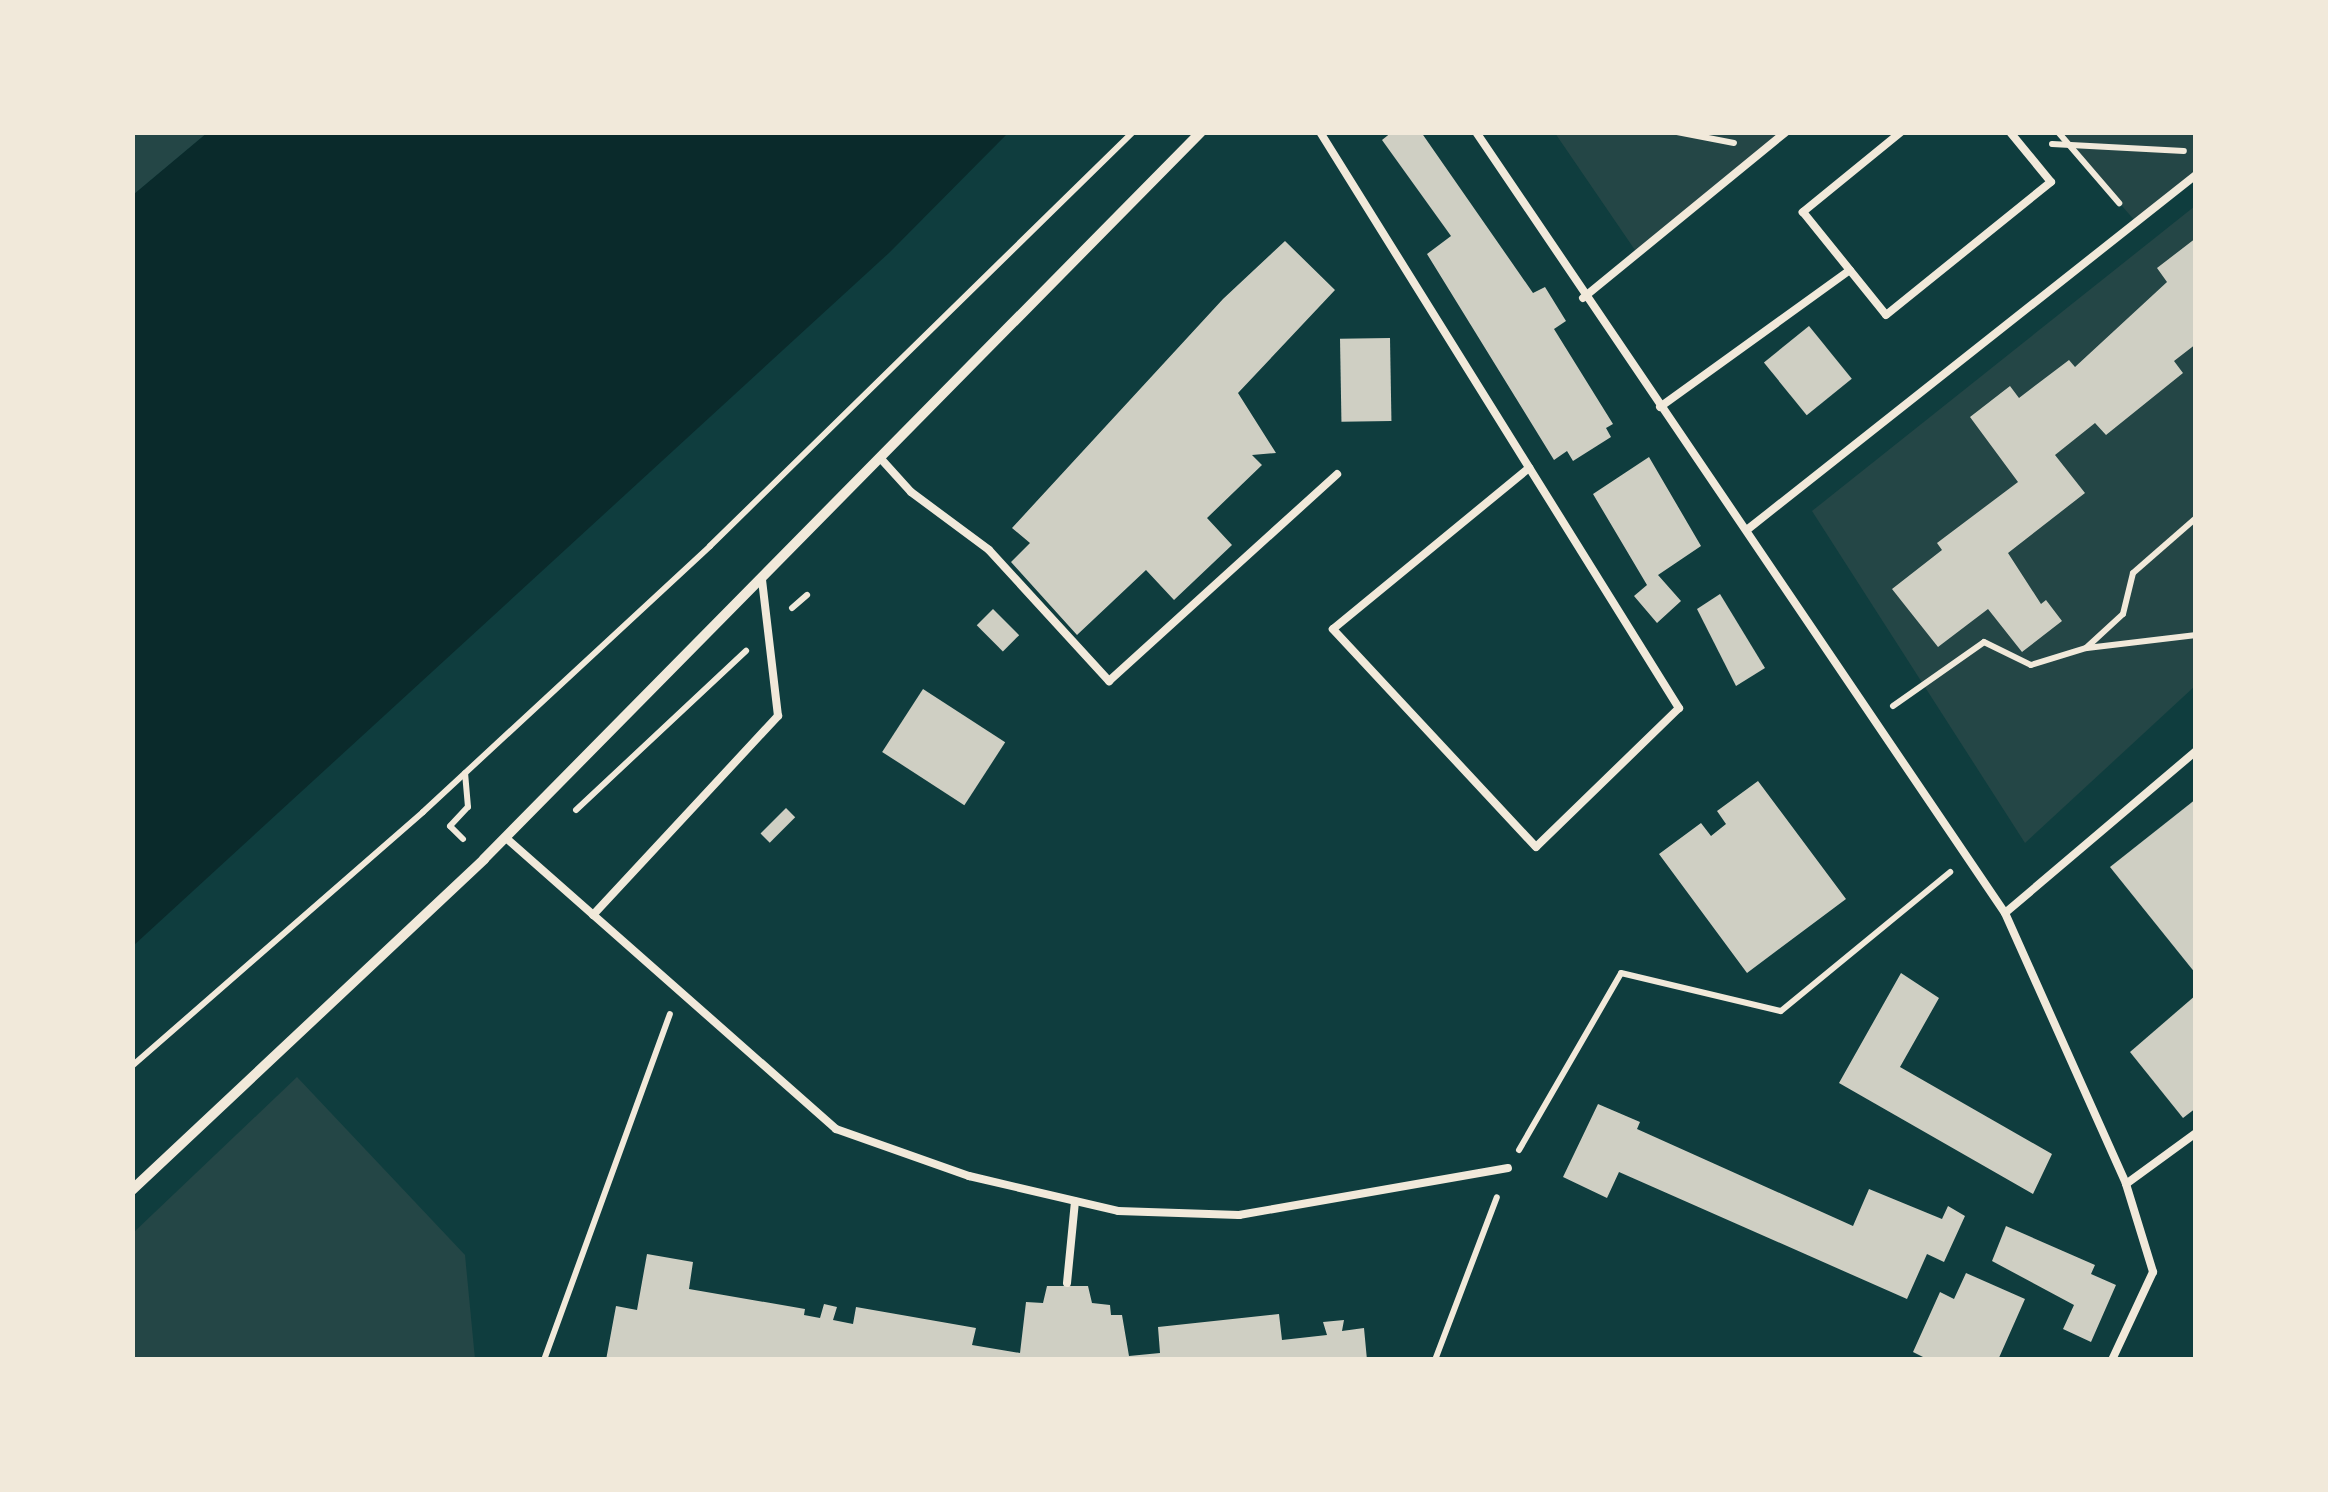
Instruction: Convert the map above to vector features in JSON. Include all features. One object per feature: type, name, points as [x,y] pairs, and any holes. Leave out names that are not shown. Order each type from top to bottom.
[{"type":"street","points":[[132,1190],[506,838],[1201,132]]},
{"type":"lane","points":[[1320,132],[1679,708],[1536,847],[1333,628],[1529,468]]},
{"type":"lane","points":[[1476,132],[1583,298],[1748,529],[2005,913],[2126,1184],[2152,1272],[2112,1360]]},
{"type":"lane","points":[[1583,298],[1786,132]]},
{"type":"lane","points":[[1902,132],[1803,212],[1886,315],[2051,182],[2010,132]]},
{"type":"lane","points":[[1748,529],[2196,175]]},
{"type":"lane","points":[[1660,406],[1850,270]]},
{"type":"lane","points":[[882,460],[911,492],[990,550],[1109,681],[1337,474]]},
{"type":"lane","points":[[593,914],[778,716],[762,580]]},
{"type":"lane","points":[[2005,913],[2196,752]]},
{"type":"lane","points":[[506,838],[836,1128],[969,1176],[1118,1211],[1238,1214],[1508,1168]]},
{"type":"lane","points":[[2126,1184],[2196,1133]]},
{"type":"lane","points":[[1067,1283],[1075,1201]]},
{"type":"path","points":[[132,1066],[466,772],[710,546],[1133,132]]},
{"type":"path","points":[[1676,132],[1735,143],[1754,159]]},
{"type":"path","points":[[2058,132],[2136,222]]},
{"type":"path","points":[[2017,141],[2196,152]]},
{"type":"path","points":[[2086,648],[2123,614],[2133,573],[2196,518]]},
{"type":"path","points":[[567,818],[807,595]]},
{"type":"path","points":[[1876,718],[1984,642],[2031,665],[2086,648],[2196,635]]},
{"type":"path","points":[[464,839],[450,826],[468,806],[466,772]]},
{"type":"path","points":[[1435,1360],[1508,1168],[1621,973],[1781,1011],[1970,856]]},
{"type":"path","points":[[544,1360],[679,990]]},
{"type":"shaded area","points":[[133,133],[207,133],[133,195]]},
{"type":"shaded area","points":[[207,133],[1008,133],[890,252],[133,946],[133,195]]},
{"type":"shaded area","points":[[1555,133],[1786,133],[1637,253]]},
{"type":"shaded area","points":[[2058,133],[2195,133],[2195,175],[2136,222]]},
{"type":"shaded area","points":[[2195,206],[2195,686],[2025,843],[1812,511]]},
{"type":"shaded area","points":[[297,1077],[465,1255],[475,1359],[133,1359],[133,1233]]},
{"type":"building","points":[[1392,132],[1421,132],[1533,293],[1545,287],[1566,321],[1554,329],[1613,424],[1606,428],[1611,437],[1573,461],[1567,451],[1554,460],[1427,254],[1451,236],[1382,140]]},
{"type":"building","points":[[2196,238],[2196,344],[2174,361],[2183,373],[2106,435],[2095,423],[2055,455],[2085,493],[2008,553],[2041,604],[2046,600],[2062,621],[2022,652],[1988,609],[1938,647],[1892,589],[1942,550],[1937,543],[2018,482],[1970,417],[2010,386],[2019,398],[2069,360],[2075,367],[2167,282],[2157,268]]},
{"type":"building","points":[[1285,241],[1335,290],[1238,393],[1276,453],[1252,455],[1262,465],[1207,518],[1232,545],[1174,600],[1146,570],[1077,635],[1011,562],[1030,543],[1012,528],[1223,299]]},
{"type":"building","points":[[1809,326],[1852,379],[1807,415],[1764,363]]},
{"type":"building","points":[[1390,338],[1391,421],[1341,422],[1340,339]]},
{"type":"building","points":[[1649,457],[1701,546],[1658,575],[1681,601],[1657,623],[1634,596],[1647,585],[1593,494]]},
{"type":"building","points":[[1720,594],[1765,668],[1736,686],[1697,609]]},
{"type":"building","points":[[993,609],[1019,635],[1003,651],[977,625]]},
{"type":"building","points":[[923,689],[1005,742],[964,805],[882,752]]},
{"type":"building","points":[[1758,781],[1846,899],[1747,973],[1659,854],[1701,823],[1711,836],[1726,824],[1717,811]]},
{"type":"building","points":[[2196,799],[2196,974],[2110,867]]},
{"type":"building","points":[[786,808],[795,817],[770,843],[761,833]]},
{"type":"building","points":[[1901,973],[1939,998],[1900,1067],[2052,1154],[2033,1194],[1839,1083]]},
{"type":"building","points":[[2196,995],[2196,1108],[2183,1118],[2130,1052]]},
{"type":"building","points":[[1598,1104],[1640,1122],[1637,1129],[1853,1226],[1869,1189],[1942,1219],[1948,1206],[1965,1216],[1944,1262],[1927,1254],[1907,1299],[1619,1172],[1607,1198],[1563,1177]]},
{"type":"building","points":[[2006,1226],[2095,1265],[2091,1274],[2116,1285],[2091,1342],[2063,1329],[2074,1305],[1992,1261]]},
{"type":"building","points":[[647,1254],[693,1262],[689,1289],[805,1309],[804,1315],[820,1318],[824,1304],[837,1307],[833,1320],[853,1324],[856,1307],[976,1328],[972,1345],[1020,1353],[1026,1302],[1043,1303],[1047,1286],[1088,1286],[1092,1303],[1110,1305],[1111,1315],[1122,1315],[1129,1356],[1160,1353],[1158,1327],[1279,1314],[1282,1340],[1327,1335],[1323,1322],[1344,1320],[1342,1331],[1364,1328],[1367,1360],[606,1360],[616,1306],[637,1310]]},
{"type":"building","points":[[1966,1273],[2025,1299],[1998,1360],[1929,1360],[1913,1352],[1940,1292],[1954,1299]]}]
